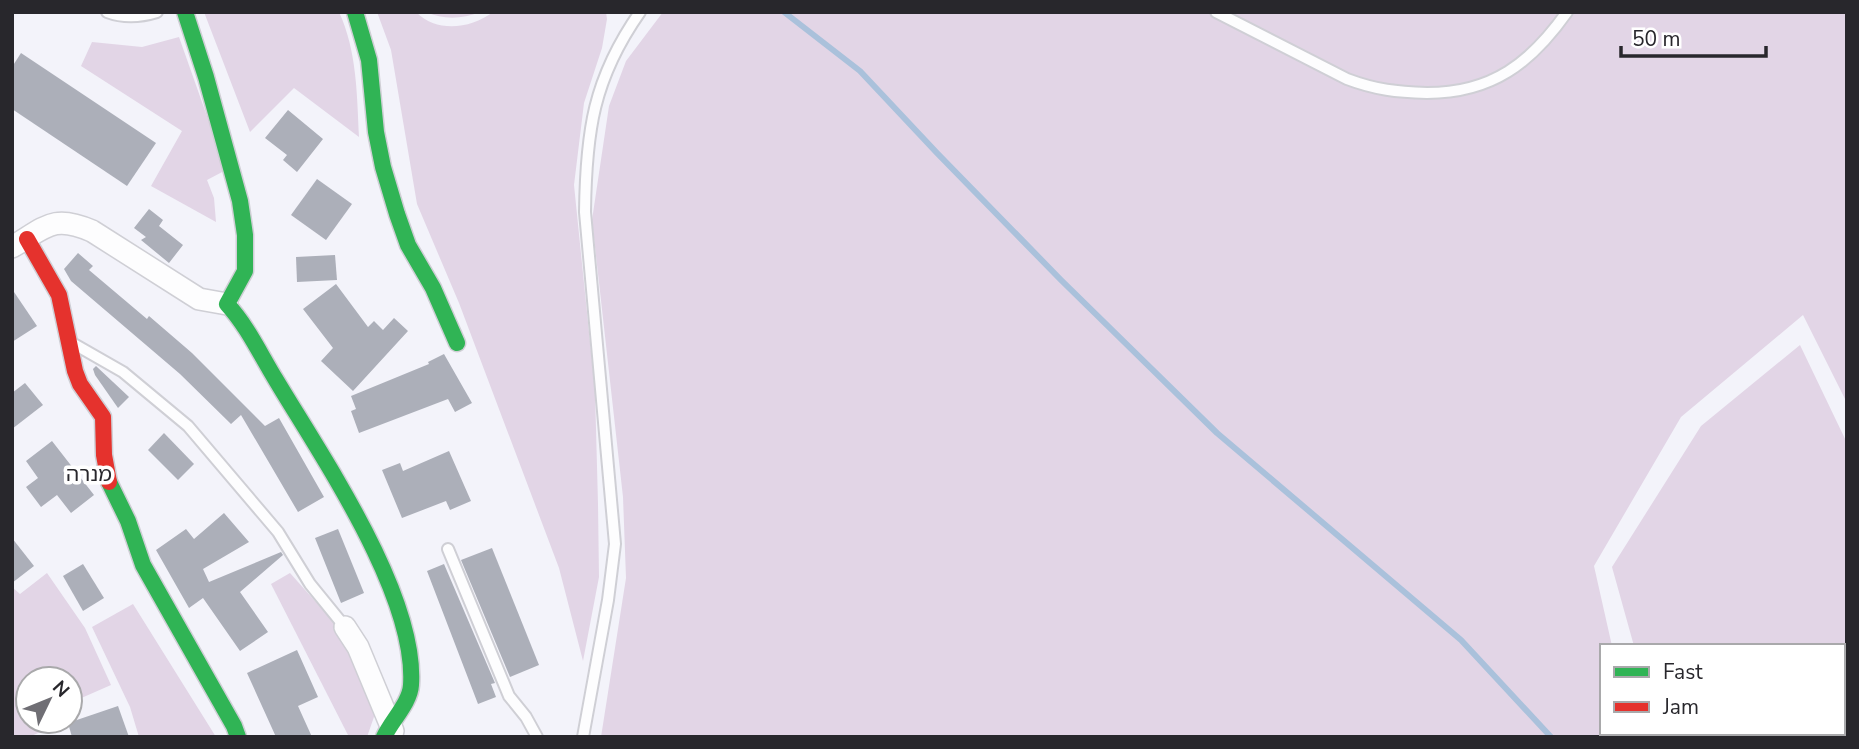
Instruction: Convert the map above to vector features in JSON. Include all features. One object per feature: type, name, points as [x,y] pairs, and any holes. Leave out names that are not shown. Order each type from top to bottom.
[{"type":"street","points":[[185,12],[240,201],[245,235],[245,271],[227,304]]},
{"type":"street","points":[[355,12],[369,60],[376,132],[383,167],[397,214],[408,244],[433,288],[457,343]]},
{"type":"street","points":[[238,737],[143,565],[128,522],[108,478],[104,455],[103,417],[80,384],[75,371],[59,295],[19,243],[59,222],[74,223],[92,231],[199,299],[227,304],[242,318],[362,529],[396,603],[410,656],[411,690],[389,732]]},
{"type":"street","points":[[345,627],[358,647],[389,732]]},
{"type":"lane","points":[[107,12],[117,16],[157,12]]},
{"type":"lane","points":[[583,737],[608,600],[615,544],[585,212],[585,171],[600,85],[616,49],[640,12]]},
{"type":"lane","points":[[1216,12],[1358,83],[1394,92],[1432,93],[1475,88],[1517,67],[1536,50],[1567,12]]},
{"type":"lane","points":[[69,341],[123,372],[188,426],[278,532],[310,584],[345,627]]},
{"type":"lane","points":[[448,549],[509,696],[526,717],[537,737]]},
{"type":"shaded area","points":[[204,12],[339,12],[353,58],[359,137],[294,88],[250,132]]},
{"type":"shaded area","points":[[377,12],[416,12],[434,23],[454,26],[474,22],[493,12],[606,12],[602,48],[584,103],[574,185],[595,391],[598,504],[599,577],[583,661],[559,568],[459,303],[417,204],[391,50]]},
{"type":"shaded area","points":[[426,12],[480,12],[453,18]]},
{"type":"shaded area","points":[[663,12],[1847,12],[1847,403],[1803,315],[1681,417],[1594,566],[1612,644],[1600,644],[1600,735],[1633,737],[601,737],[626,578],[623,497],[592,220],[609,106],[626,61]]},
{"type":"shaded area","points":[[179,37],[226,170],[207,180],[214,198],[216,222],[151,186],[182,131],[81,66],[92,42],[142,47]]},
{"type":"shaded area","points":[[1800,345],[1847,443],[1847,737],[1659,737],[1845,735],[1845,644],[1633,644],[1612,567],[1701,426]]},
{"type":"shaded area","points":[[47,573],[85,628],[111,685],[84,697],[84,665],[14,665],[14,735],[34,735],[29,737],[12,737],[12,587],[20,594]]},
{"type":"shaded area","points":[[290,573],[331,619],[361,668],[375,714],[367,737],[349,737],[271,584]]},
{"type":"shaded area","points":[[133,604],[216,737],[139,737],[130,707],[92,627]]},
{"type":"building","points":[[21,53],[156,143],[127,186],[12,109],[12,67]]},
{"type":"building","points":[[288,110],[323,139],[297,172],[283,160],[287,155],[265,138]]},
{"type":"building","points":[[317,179],[352,204],[326,240],[291,215]]},
{"type":"building","points":[[149,209],[163,220],[159,226],[183,245],[169,263],[141,240],[146,237],[134,228]]},
{"type":"building","points":[[78,253],[93,266],[89,270],[192,353],[265,426],[279,418],[324,497],[298,512],[241,415],[231,424],[180,374],[71,281],[64,269]]},
{"type":"building","points":[[335,255],[337,280],[297,282],[296,257]]},
{"type":"building","points":[[336,284],[368,327],[374,321],[383,330],[394,318],[408,331],[353,391],[321,361],[333,348],[303,309]]},
{"type":"building","points":[[12,289],[37,326],[12,342]]},
{"type":"building","points":[[444,354],[472,403],[455,412],[448,399],[359,433],[351,411],[356,409],[351,396],[429,364],[428,362]]},
{"type":"building","points":[[96,366],[129,397],[118,408],[95,375],[93,369]]},
{"type":"building","points":[[25,383],[43,405],[12,429],[12,393]]},
{"type":"building","points":[[164,433],[194,464],[178,480],[148,450]]},
{"type":"building","points":[[52,441],[94,495],[71,513],[57,495],[41,507],[26,487],[38,478],[26,461]]},
{"type":"building","points":[[449,451],[471,501],[450,510],[446,501],[402,518],[382,470],[400,463],[403,471]]},
{"type":"building","points":[[224,513],[249,542],[203,569],[209,582],[281,552],[283,555],[240,592],[268,632],[240,651],[203,598],[189,608],[156,550],[186,529],[194,539]]},
{"type":"building","points":[[338,529],[364,593],[341,603],[315,538]]},
{"type":"building","points":[[12,538],[34,566],[12,583]]},
{"type":"building","points":[[492,548],[539,665],[510,677],[461,560]]},
{"type":"building","points":[[83,564],[104,598],[83,611],[63,576]]},
{"type":"building","points":[[444,564],[495,683],[491,684],[496,697],[478,704],[427,571]]},
{"type":"building","points":[[297,650],[318,697],[298,706],[312,737],[276,737],[247,673]]},
{"type":"building","points":[[118,706],[129,737],[72,737],[84,735],[84,718]]},
{"type":"waterway","points":[[784,12],[860,71],[1061,280],[1217,433],[1461,640],[1551,737]]},
{"type":"traffic: fast","points":[[185,12],[240,201],[245,235],[245,271],[227,304],[248,331],[341,487],[383,569],[399,610],[409,649],[411,685],[407,698],[384,737]]},
{"type":"traffic: fast","points":[[355,12],[369,60],[376,132],[383,167],[397,214],[408,245],[433,288],[457,343]]},
{"type":"traffic: fast","points":[[109,482],[128,521],[143,565],[238,737]]},
{"type":"traffic: jam","points":[[27,239],[59,295],[80,384],[103,417],[104,455],[109,482]]},
{"type":"district","name":"מנרה","points":[[89,474]]}]
